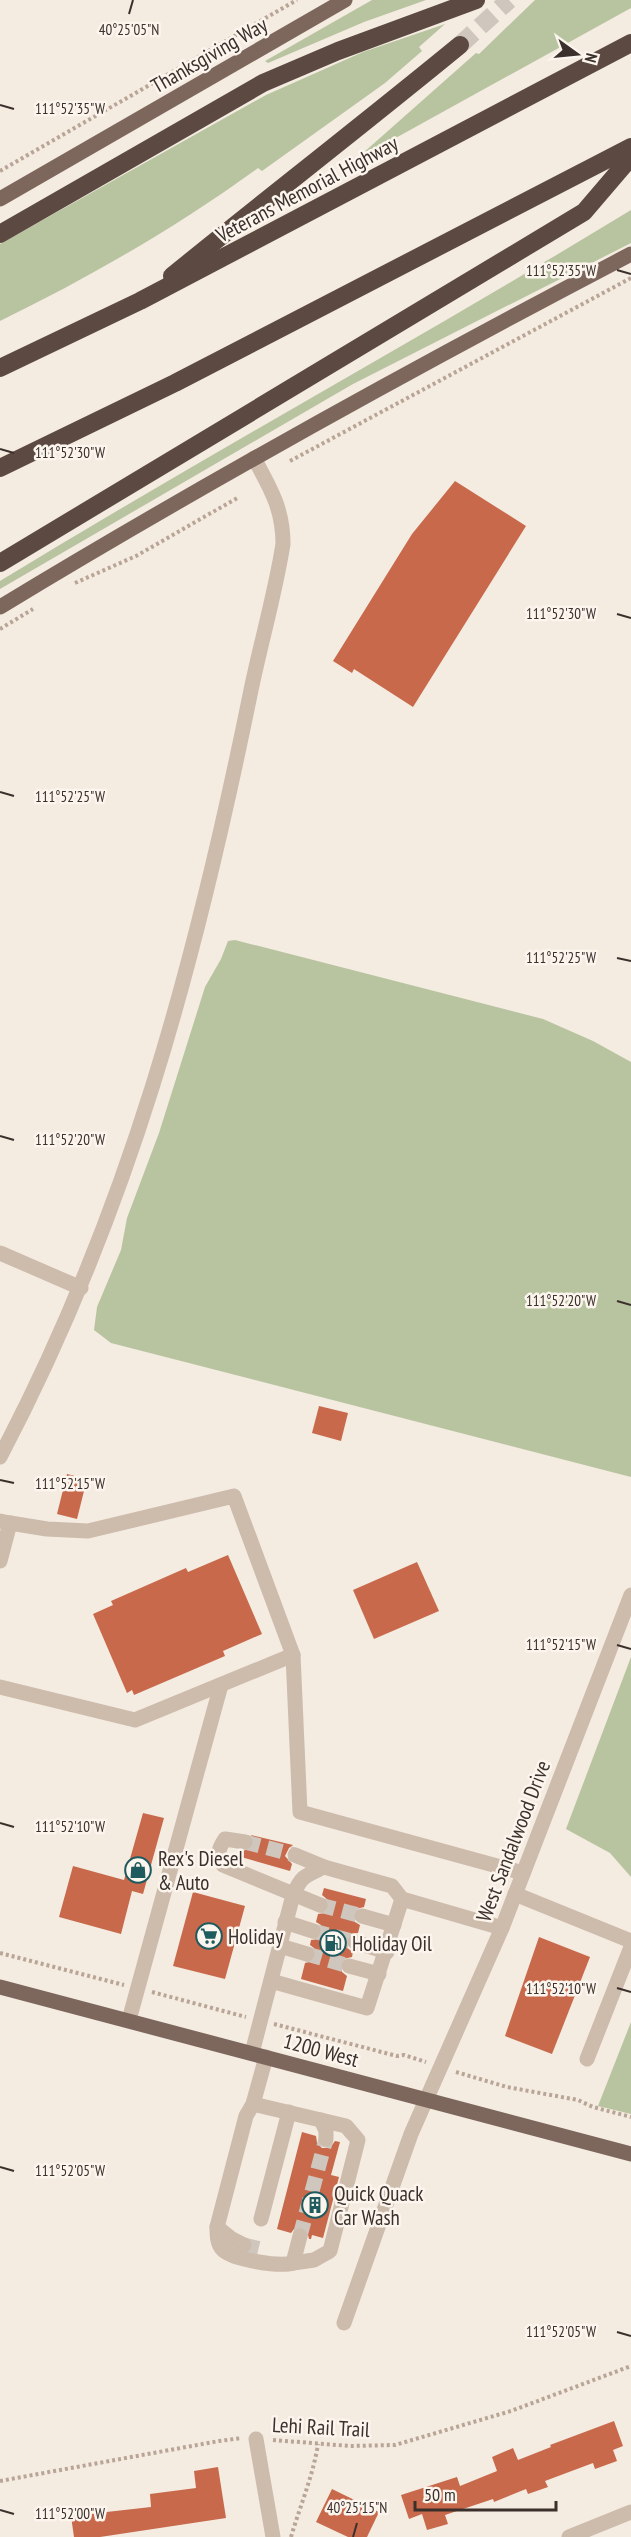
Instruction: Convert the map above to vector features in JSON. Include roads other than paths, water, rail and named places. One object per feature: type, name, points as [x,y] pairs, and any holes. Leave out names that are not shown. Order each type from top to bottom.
[{"type":"highway","points":[[0,234],[263,83],[338,51],[476,0]]},
{"type":"highway","name":"Veterans Memorial Highway","points":[[0,368],[140,301],[631,43]]},
{"type":"highway","points":[[140,301],[460,45]]},
{"type":"highway","points":[[0,468],[185,378],[631,147]]},
{"type":"highway","points":[[0,563],[584,212],[631,157]]},
{"type":"main road","name":"Thanksgiving Way","points":[[0,199],[345,0]]},
{"type":"main road","points":[[0,607],[254,458],[436,357],[631,254]]},
{"type":"main road","name":"1200 West","points":[[0,1987],[631,2154]]},
{"type":"street","points":[[0,1457],[52,1353],[81,1288],[132,1154],[178,1006],[211,880],[281,558],[283,530],[277,500],[254,458]]},
{"type":"street","points":[[0,1253],[81,1288]]},
{"type":"street","points":[[0,1562],[5,1522],[47,1529],[88,1531],[234,1496],[293,1655],[300,1812],[523,1873]]},
{"type":"street","name":"West Sandalwood Drive","points":[[344,2323],[411,2134],[502,1928],[631,1595]]},
{"type":"street","points":[[0,1687],[135,1720],[293,1655]]},
{"type":"street","points":[[129,2020],[221,1685]]},
{"type":"street","points":[[245,1842],[225,1839],[218,1856],[223,1865],[320,1905]]},
{"type":"street","points":[[295,1855],[324,1867],[392,1886],[402,1899],[502,1928]]},
{"type":"street","points":[[253,2104],[346,2126],[358,2140],[330,2251],[314,2260],[286,2265],[275,2264],[258,2262],[223,2251],[217,2239],[217,2227],[246,2116],[253,2104],[259,2055],[260,2021],[293,1895],[300,1879],[324,1867]]},
{"type":"street","points":[[515,1894],[631,1941]]},
{"type":"street","points":[[271,1982],[367,2008],[387,1952],[402,1899]]},
{"type":"street","points":[[362,1916],[394,1925]]},
{"type":"street","points":[[285,1922],[313,1931]]},
{"type":"street","points":[[355,1942],[387,1952]]},
{"type":"street","points":[[280,1946],[307,1954]]},
{"type":"street","points":[[587,2060],[631,1947]]},
{"type":"street","points":[[349,1966],[379,1974]]},
{"type":"street","points":[[261,2219],[289,2112]]},
{"type":"street","points":[[321,2120],[326,2131],[326,2139]]},
{"type":"street","points":[[217,2227],[244,2245]]},
{"type":"street","points":[[293,2263],[300,2236]]},
{"type":"street","points":[[260,2249],[275,2264]]},
{"type":"street","points":[[256,2439],[273,2537]]},
{"type":"street","points":[[569,2537],[631,2512]]},
{"type":"tunnel","points":[[460,45],[509,0]]},
{"type":"tunnel","points":[[245,1842],[295,1855]]},
{"type":"tunnel","points":[[320,1905],[362,1916]]},
{"type":"tunnel","points":[[313,1931],[355,1942]]},
{"type":"tunnel","points":[[307,1954],[349,1966]]},
{"type":"tunnel","points":[[300,2236],[326,2139]]},
{"type":"tunnel","points":[[244,2245],[260,2249]]},
{"type":"place","name":"Rex's Diesel & Auto","points":[[138,1870]]},
{"type":"place","name":"Holiday","points":[[209,1936]]},
{"type":"place","name":"Holiday Oil","points":[[333,1943]]},
{"type":"place","name":"Quick Quack Car Wash","points":[[315,2205]]}]
